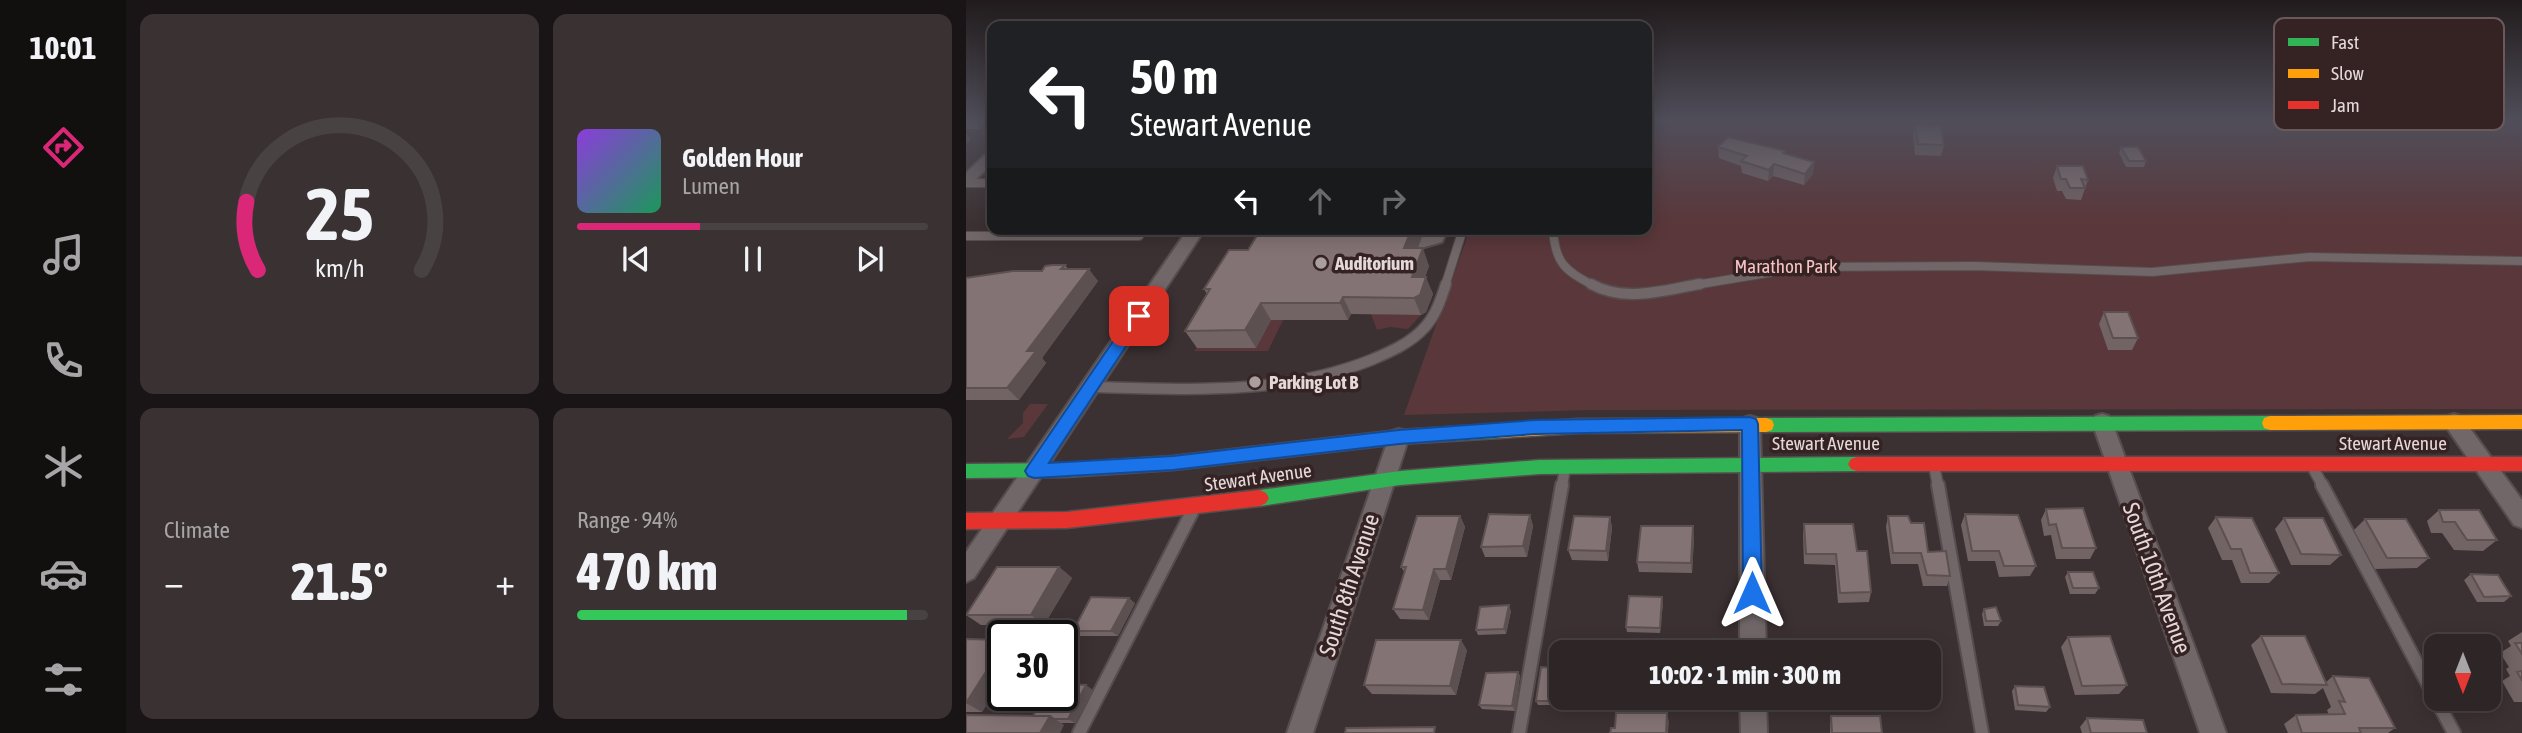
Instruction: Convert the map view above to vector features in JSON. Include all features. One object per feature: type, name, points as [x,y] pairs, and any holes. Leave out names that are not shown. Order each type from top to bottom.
[{"type":"main road","name":"Stewart Avenue","points":[[966,471],[1034,471],[1173,463],[1399,437],[1557,426],[2522,422]]},
{"type":"main road","name":"Stewart Avenue","points":[[966,520],[1067,520],[1194,507],[1385,480],[1565,466],[2522,464]]},
{"type":"street","points":[[966,182],[987,161]]},
{"type":"street","points":[[966,570],[1193,235]]},
{"type":"street","points":[[1375,235],[1373,237],[1422,237],[1421,243],[1436,238],[1437,235]]},
{"type":"street","name":"South 10th Avenue","points":[[2102,422],[2213,733]]},
{"type":"street","points":[[2454,422],[2522,519]]},
{"type":"street","points":[[1750,424],[1753,640]]},
{"type":"street","name":"South 8th Avenue","points":[[1300,733],[1399,437]]},
{"type":"street","points":[[1754,710],[1754,733]]},
{"type":"lane","points":[[966,182],[987,183]]},
{"type":"lane","points":[[966,236],[1140,235]]},
{"type":"lane","points":[[1091,387],[1280,387],[1332,374],[1390,351],[1419,333],[1432,318],[1461,235]]},
{"type":"lane","points":[[1553,235],[1554,250],[1566,270],[1602,290],[1632,295],[1804,267],[1950,266],[2152,272],[2310,257],[2522,261]]},
{"type":"lane","points":[[1934,464],[1982,733]]},
{"type":"lane","points":[[2311,464],[2454,733]]},
{"type":"lane","points":[[1519,733],[1565,466]]},
{"type":"lane","points":[[1079,733],[1194,507]]},
{"type":"green space","name":"Marathon Park","points":[[1652,156],[2522,156],[2522,409],[1595,410],[1404,415],[1468,235],[1652,235]]},
{"type":"green space","points":[[1371,314],[1421,315],[1408,329],[1390,327],[1377,330]]},
{"type":"green space","points":[[1271,320],[1283,320],[1268,351],[1194,351],[1197,348],[1256,348]]},
{"type":"green space","points":[[1030,404],[1048,404],[1024,437],[1007,439],[1023,423],[1023,413]]},
{"type":"building","points":[[1747,156],[1794,156],[1814,162],[1805,174],[1774,164],[1769,170],[1741,161]]},
{"type":"building","points":[[2126,156],[2143,156],[2146,161],[2129,161]]},
{"type":"building","points":[[2057,166],[2083,166],[2088,180],[2081,179],[2085,188],[2070,188],[2066,179],[2061,179]]},
{"type":"building","points":[[1257,235],[1409,235],[1404,248],[1423,248],[1412,277],[1426,277],[1420,295],[1414,298],[1343,297],[1340,303],[1261,303],[1245,330],[1185,331],[1210,289],[1204,289],[1229,250],[1248,250]]},
{"type":"building","points":[[1065,265],[1061,269],[1089,269],[1027,351],[1036,351],[1007,388],[966,388],[966,278],[1013,271],[1042,271],[1045,266]]},
{"type":"building","points":[[2104,312],[2128,312],[2138,338],[2113,338]]},
{"type":"building","points":[[2083,508],[2096,548],[2062,548],[2056,524],[2049,525],[2046,509]]},
{"type":"building","points":[[2439,510],[2479,510],[2497,540],[2467,540],[2455,522],[2443,522]]},
{"type":"building","points":[[1489,514],[1530,515],[1523,546],[1481,547]]},
{"type":"building","points":[[1965,514],[2018,515],[2036,566],[2004,566],[1999,551],[1972,551]]},
{"type":"building","points":[[1417,516],[1460,516],[1446,569],[1434,569],[1423,610],[1393,609],[1406,567],[1401,567]]},
{"type":"building","points":[[1574,516],[1610,517],[1606,551],[1568,550]]},
{"type":"building","points":[[1888,516],[1908,516],[1911,523],[1924,523],[1928,552],[1946,551],[1950,576],[1927,575],[1921,553],[1893,553]]},
{"type":"building","points":[[2216,517],[2252,518],[2279,573],[2250,573],[2241,549],[2231,549]]},
{"type":"building","points":[[2284,518],[2323,518],[2341,555],[2301,554]]},
{"type":"building","points":[[2365,519],[2406,519],[2429,558],[2387,558]]},
{"type":"building","points":[[1804,524],[1853,524],[1857,551],[1867,551],[1871,592],[1840,593],[1836,554],[1806,554]]},
{"type":"building","points":[[1641,526],[1693,526],[1691,563],[1637,562]]},
{"type":"building","points":[[997,567],[1059,567],[1031,615],[966,615]]},
{"type":"building","points":[[2068,572],[2093,572],[2099,588],[2073,588]]},
{"type":"building","points":[[2471,574],[2498,575],[2511,596],[2484,597]]},
{"type":"building","points":[[1629,596],[1662,597],[1660,628],[1626,627]]},
{"type":"building","points":[[1091,597],[1129,598],[1111,631],[1078,631],[1078,622]]},
{"type":"building","points":[[1509,605],[1504,629],[1476,630],[1480,607]]},
{"type":"building","points":[[1996,607],[2001,621],[1986,621],[1984,609]]},
{"type":"building","points":[[2110,636],[2127,685],[2082,686],[2068,637]]},
{"type":"building","points":[[2261,636],[2305,636],[2327,685],[2282,684]]},
{"type":"building","points":[[966,639],[987,640],[987,670],[966,703]]},
{"type":"building","points":[[1376,640],[1461,640],[1450,686],[1364,685]]},
{"type":"building","points":[[2515,643],[2522,643],[2522,654]]},
{"type":"building","points":[[1541,667],[1549,667],[1549,701],[1536,701]]},
{"type":"building","points":[[1518,672],[1512,706],[1479,705],[1486,673]]},
{"type":"building","points":[[2333,676],[2369,678],[2395,728],[2359,728],[2361,733],[2302,733],[2296,715],[2345,714],[2339,701],[2345,702]]},
{"type":"building","points":[[1078,685],[1086,685],[1078,700]]},
{"type":"building","points":[[2015,686],[2044,687],[2050,707],[2018,705]]},
{"type":"building","points":[[1036,711],[1072,711],[1068,719],[1033,716]]},
{"type":"building","points":[[1616,713],[1667,713],[1666,733],[1610,733],[1611,728],[1615,728]]},
{"type":"building","points":[[966,715],[1050,716],[1040,733],[966,733]]},
{"type":"building","points":[[1831,716],[1880,716],[1882,733],[1832,733]]},
{"type":"building","points":[[2087,718],[2143,720],[2147,733],[2091,733]]},
{"type":"building","points":[[1435,727],[1434,733],[1345,733],[1346,728]]},
{"type":"traffic: fast","points":[[1766,425],[2270,423]]},
{"type":"traffic: fast","points":[[966,471],[1066,470],[1173,463],[1399,437],[1500,431]]},
{"type":"traffic: fast","points":[[1260,498],[1400,478],[1539,467],[1857,464]]},
{"type":"traffic: slow","points":[[2270,423],[2522,422]]},
{"type":"traffic: slow","points":[[1500,431],[1578,426],[1766,425]]},
{"type":"traffic: jam","points":[[1857,464],[2522,464]]},
{"type":"traffic: jam","points":[[966,521],[1067,520],[1260,498]]},
{"type":"place","name":"Auditorium","points":[[1321,263]]},
{"type":"place","name":"Parking Lot B","points":[[1255,382]]},
{"type":"route","points":[[1139,316],[1034,471],[1173,463],[1399,437],[1535,427],[1750,424],[1752,593]]}]
